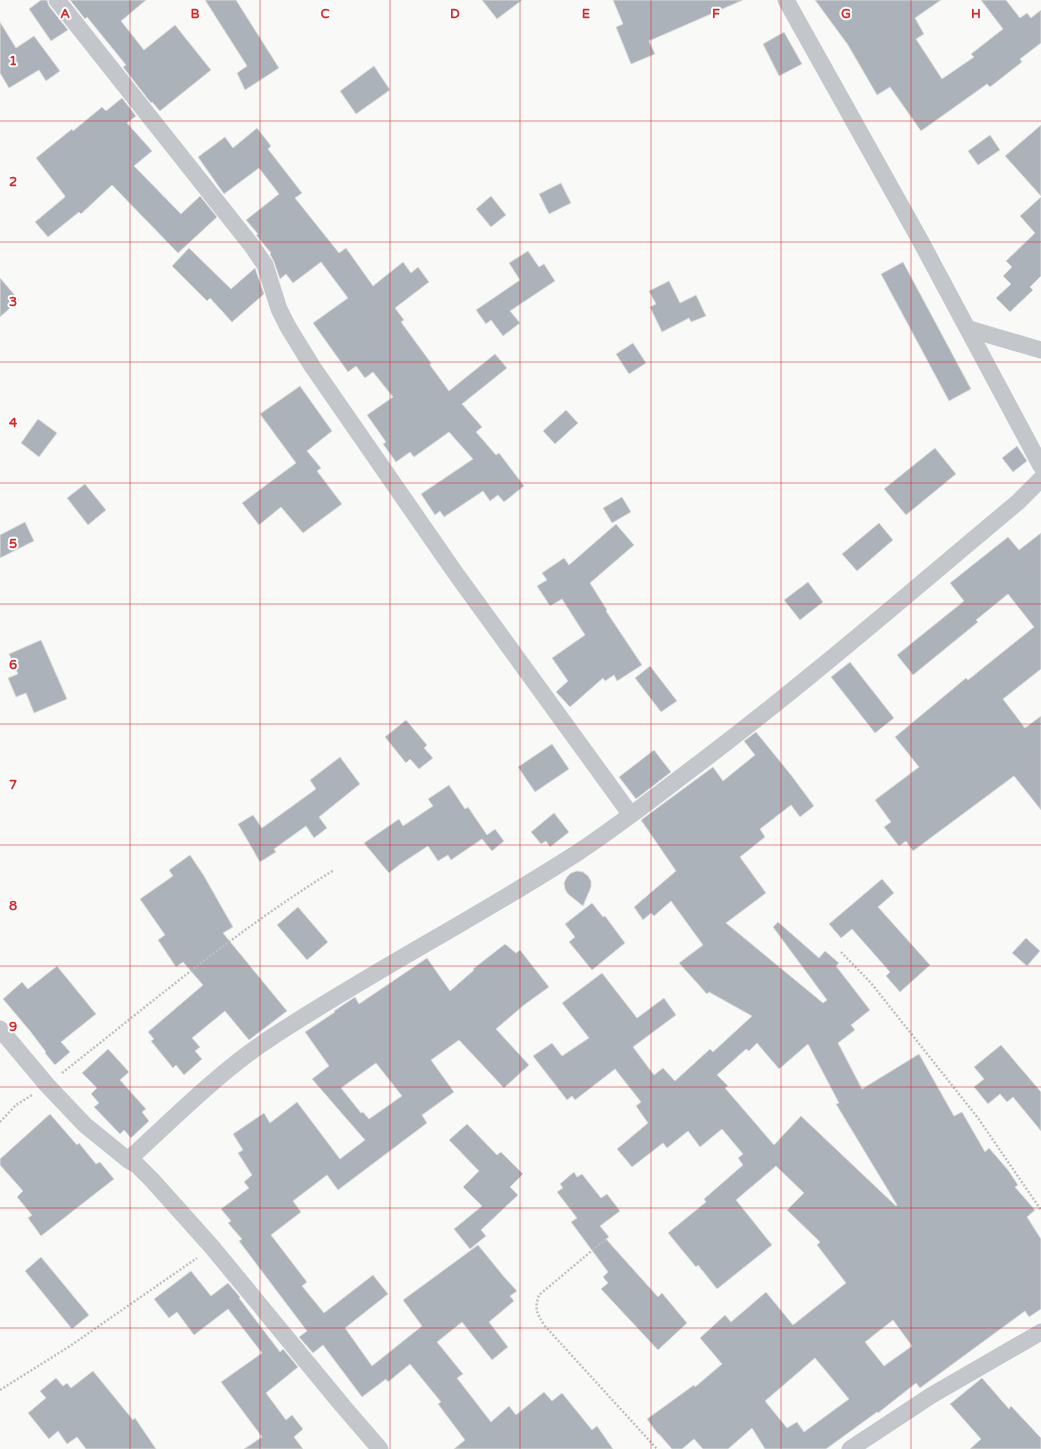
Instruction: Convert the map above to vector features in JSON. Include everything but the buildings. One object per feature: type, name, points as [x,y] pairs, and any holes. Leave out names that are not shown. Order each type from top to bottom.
[{"type":"street","points":[[58,0],[252,246],[265,265],[279,309],[288,327],[312,366],[454,571],[631,814]]},
{"type":"street","points":[[786,0],[969,329],[1041,466]]},
{"type":"street","points":[[969,329],[1041,350]]},
{"type":"street","points":[[128,1160],[224,1073],[270,1038],[546,872],[578,852],[631,814],[774,706],[1018,502],[1041,479]]},
{"type":"street","points":[[0,1029],[47,1085],[85,1125],[128,1160],[137,1165],[212,1247],[380,1449]]},
{"type":"street","points":[[850,1449],[932,1395],[1041,1332]]},
{"type":"path","points":[[0,1122],[16,1105],[47,1085],[228,942],[299,892],[334,870]]},
{"type":"path","points":[[841,952],[871,983],[978,1118],[1041,1210]]},
{"type":"path","points":[[606,1239],[539,1296],[536,1304],[536,1311],[544,1325],[657,1449]]},
{"type":"path","points":[[0,1390],[70,1346],[212,1247]]}]
